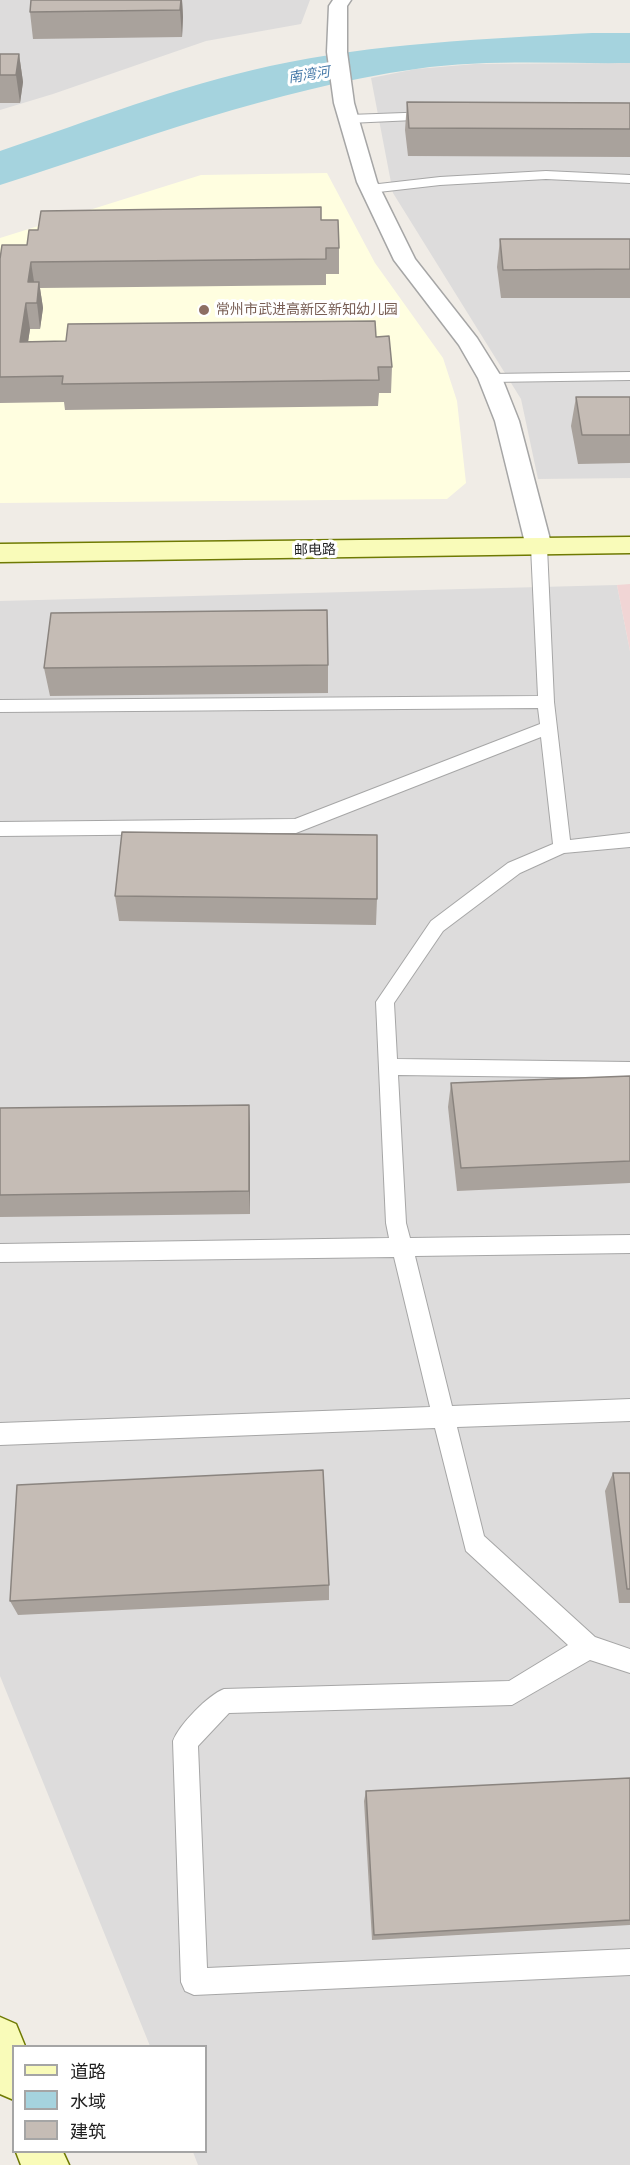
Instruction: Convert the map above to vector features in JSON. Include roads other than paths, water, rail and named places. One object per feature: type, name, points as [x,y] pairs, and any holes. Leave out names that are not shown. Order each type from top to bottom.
[{"type":"street","points":[[342,0],[338,6],[337,52],[346,111],[370,189],[405,261],[469,343],[490,378],[507,421],[539,547]]},
{"type":"street","name":"邮电路","points":[[0,553],[630,545]]},
{"type":"street","points":[[0,2040],[12,2072]]},
{"type":"lane","points":[[346,111],[443,116]]},
{"type":"lane","points":[[370,189],[440,181],[546,174],[630,179]]},
{"type":"lane","points":[[490,378],[630,376]]},
{"type":"lane","points":[[539,547],[546,702],[562,847]]},
{"type":"lane","points":[[0,706],[546,702]]},
{"type":"lane","points":[[0,829],[296,826],[549,727]]},
{"type":"lane","points":[[630,840],[562,847],[514,868],[437,926],[385,1002],[396,1224],[474,1543],[588,1647],[630,1661]]},
{"type":"lane","points":[[389,1066],[630,1070]]},
{"type":"lane","points":[[0,1253],[630,1244]]},
{"type":"lane","points":[[0,1434],[630,1410]]},
{"type":"lane","points":[[588,1647],[512,1694],[224,1701],[185,1741],[194,1982],[630,1962]]},
{"type":"water","name":"南湾河","points":[[592,33],[630,33],[630,63],[469,64],[416,69],[363,78],[310,89],[206,118],[0,185],[0,151],[134,105],[236,74],[310,58],[390,47]]},
{"type":"place","name":"常州市武进高新区新知幼儿园","points":[[204,310]]}]
